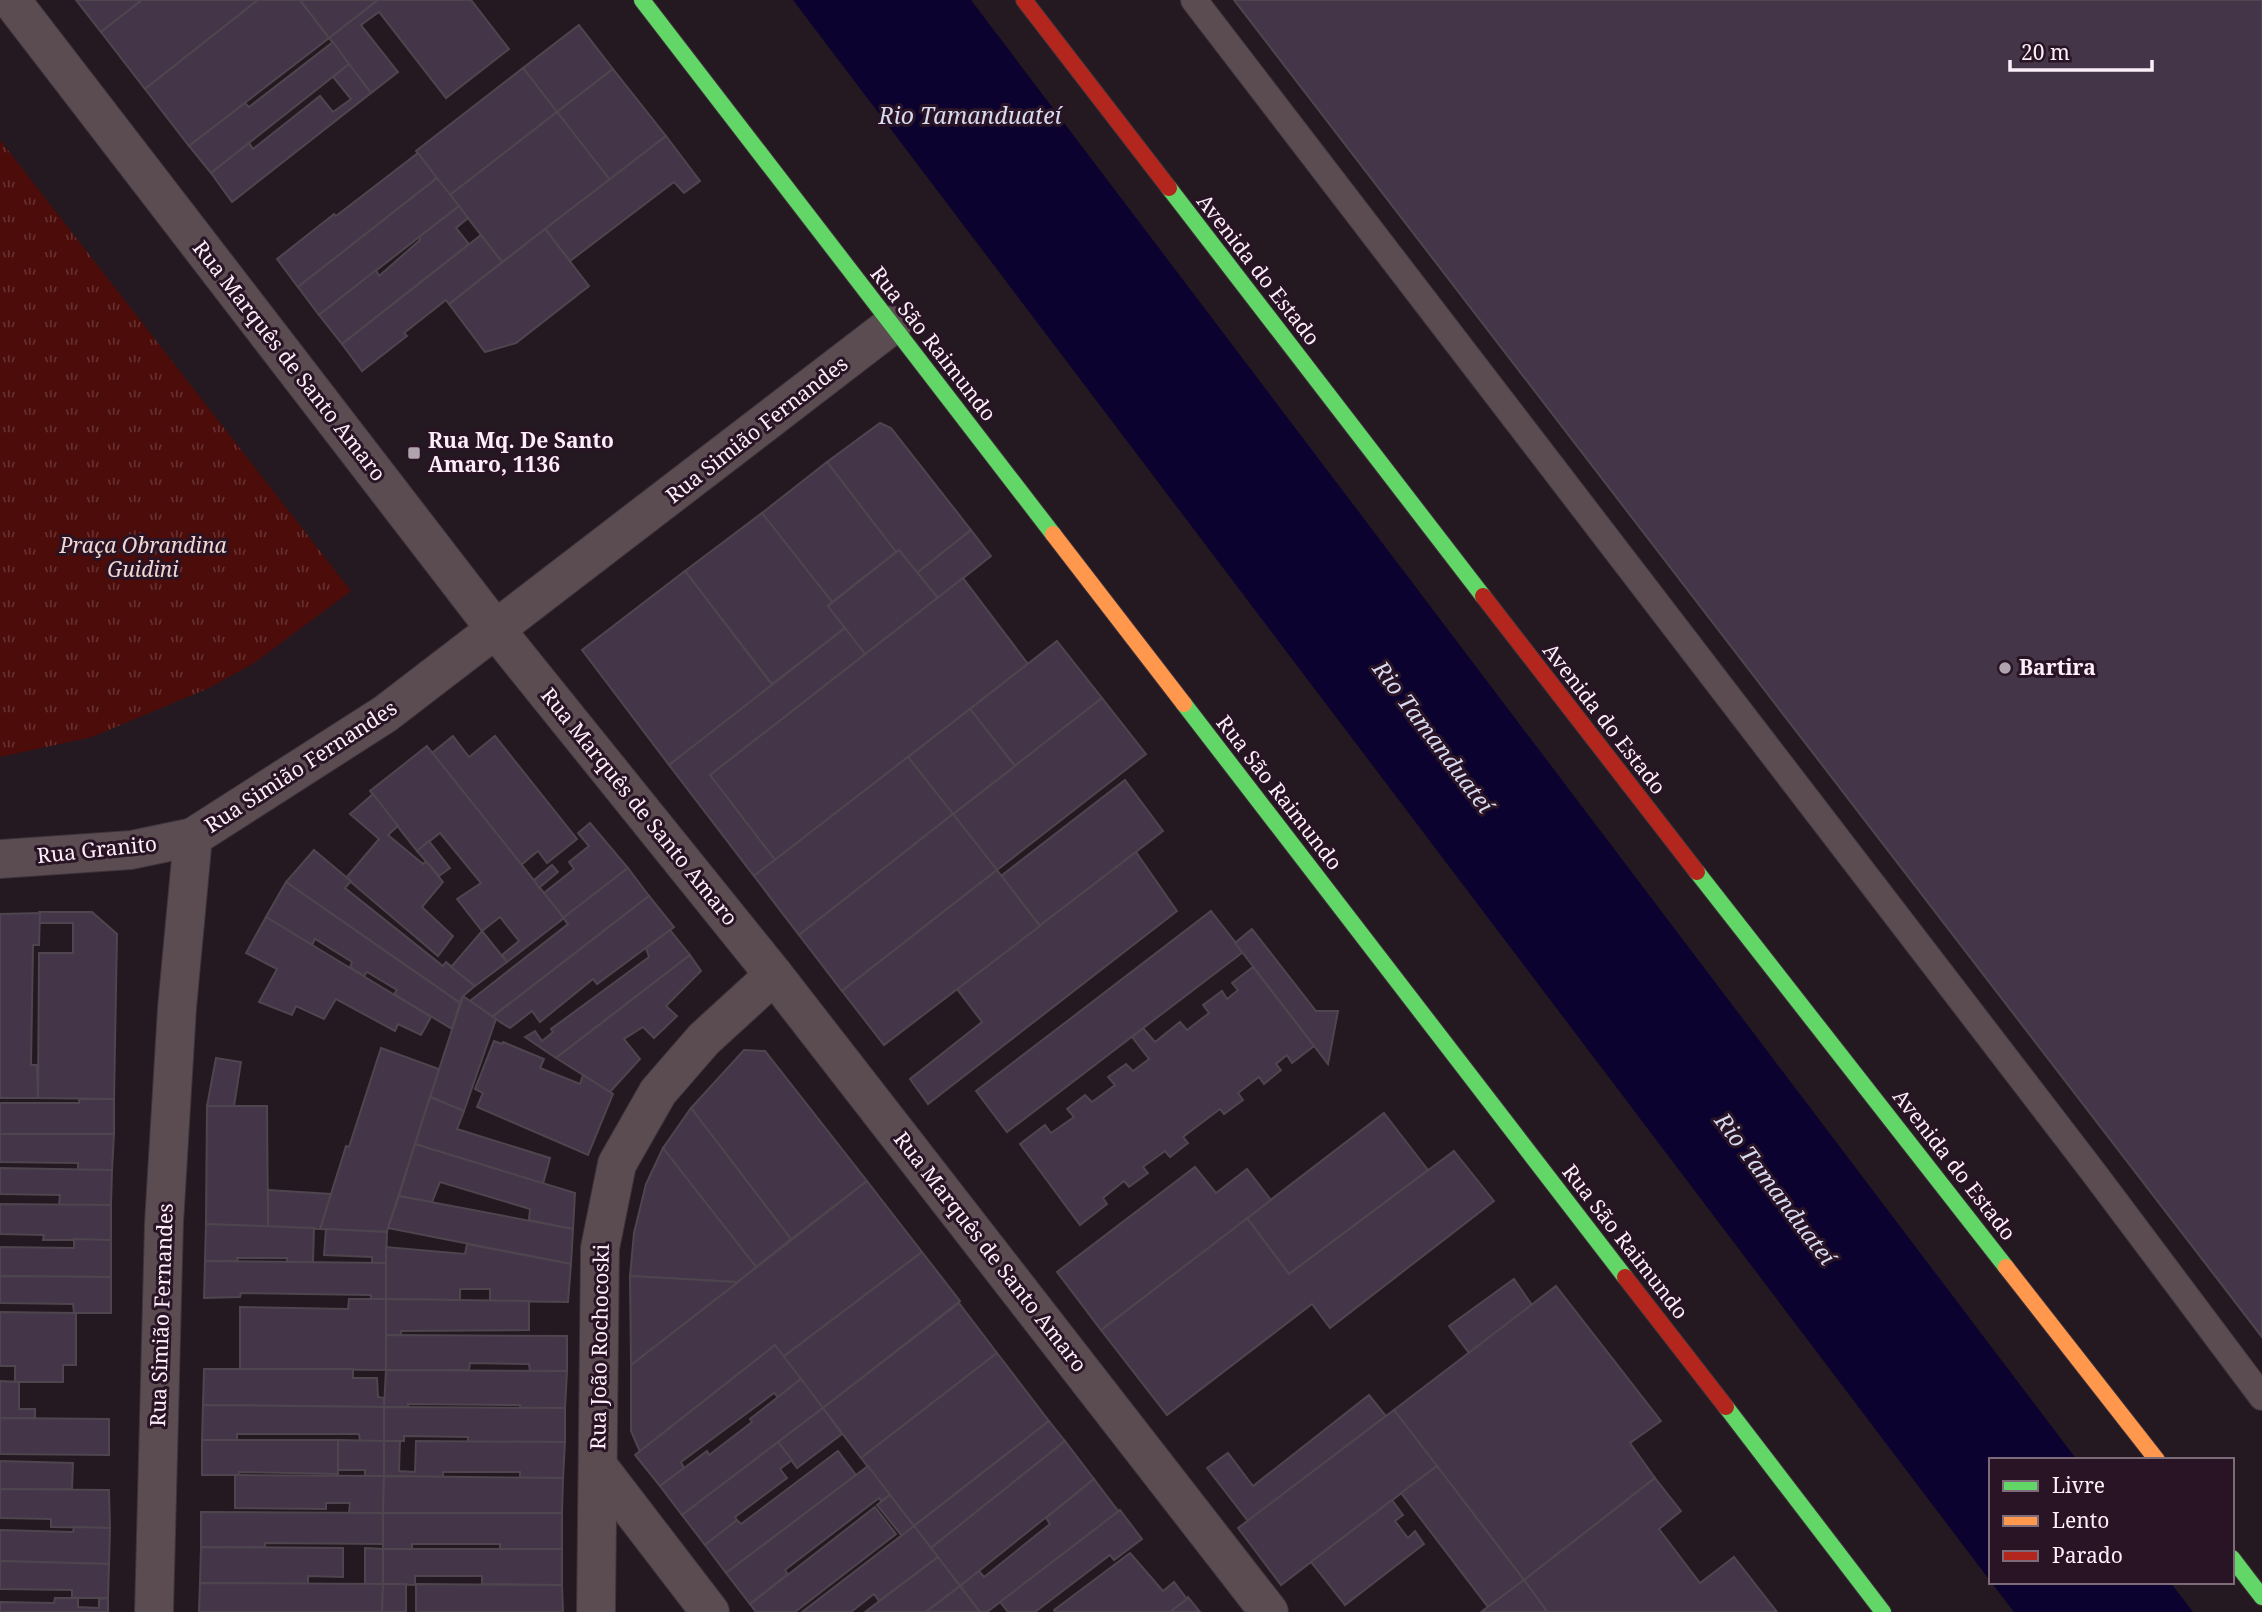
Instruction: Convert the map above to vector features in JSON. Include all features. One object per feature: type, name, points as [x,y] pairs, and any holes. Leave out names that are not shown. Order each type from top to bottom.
[{"type":"highway","name":"Rua São Raimundo","points":[[642,0],[1883,1612]]},
{"type":"highway","name":"Avenida do Estado","points":[[1024,0],[1566,704],[2155,1458]]},
{"type":"highway","points":[[2234,1561],[2262,1597]]},
{"type":"street","name":"Rua Marquês de Santo Amaro","points":[[11,0],[496,630],[774,975],[1269,1612]]},
{"type":"street","name":"Rua Simião Fernandes","points":[[154,1612],[164,1223],[177,1008],[193,837],[385,714],[892,325]]},
{"type":"street","name":"Rua Granito","points":[[0,859],[131,850],[193,837]]},
{"type":"street","name":"Rua João Rochocoski","points":[[596,1612],[600,1248],[617,1164],[658,1091],[704,1039],[774,975]]},
{"type":"street","points":[[598,1466],[710,1612]]},
{"type":"lane","points":[[1194,0],[2052,1118],[2262,1397]]},
{"type":"green space","name":"Praça Obrandina Guidini","points":[[0,140],[351,591],[254,663],[209,688],[92,737],[0,757]]},
{"type":"water","name":"Rio Tamanduateí","points":[[793,0],[971,0],[2075,1458],[1989,1458],[1989,1579]]},
{"type":"water","points":[[1993,1584],[2172,1584],[2193,1612],[2014,1612]]},
{"type":"building","points":[[76,0],[142,0],[101,32]]},
{"type":"building","points":[[142,0],[258,0],[145,89],[101,32]]},
{"type":"building","points":[[258,0],[300,0],[329,38],[189,146],[145,89]]},
{"type":"building","points":[[300,0],[378,0],[329,38]]},
{"type":"building","points":[[378,0],[471,0],[509,49],[446,98],[379,12],[361,25],[398,72],[371,93],[329,38]]},
{"type":"building","name":"Bartira","points":[[1234,0],[2262,0],[2262,1337]]},
{"type":"building","points":[[579,25],[613,69],[557,112],[523,68]]},
{"type":"building","points":[[333,42],[349,64],[211,173],[189,146],[245,103],[249,107]]},
{"type":"building","points":[[349,64],[371,93],[232,202],[211,173],[249,143],[253,149],[320,96],[333,112],[351,99],[333,77]]},
{"type":"building","points":[[523,68],[557,112],[450,195],[416,151]]},
{"type":"building","points":[[613,69],[666,136],[610,180],[557,112]]},
{"type":"building","points":[[557,112],[610,180],[502,262],[450,195]]},
{"type":"building","points":[[666,136],[700,181],[684,193],[674,182],[570,261],[545,229]]},
{"type":"building","points":[[418,153],[437,178],[298,287],[277,259]]},
{"type":"building","points":[[437,178],[459,206],[319,315],[298,287]]},
{"type":"building","points":[[459,206],[468,218],[456,228],[469,244],[342,344],[319,315],[376,270],[379,276],[420,240],[419,237]]},
{"type":"building","points":[[545,229],[589,286],[516,343],[485,352],[449,304]]},
{"type":"building","points":[[481,235],[502,262],[449,304],[446,300],[404,333],[407,336],[362,371],[342,344]]},
{"type":"building","points":[[880,423],[891,428],[971,530],[917,573],[899,550],[896,552],[827,462]]},
{"type":"building","points":[[827,462],[896,552],[832,602],[762,513]]},
{"type":"building","points":[[762,513],[832,602],[828,606],[845,628],[772,684],[685,571]]},
{"type":"building","points":[[971,530],[991,556],[938,598],[917,573]]},
{"type":"building","points":[[899,550],[938,598],[865,654],[828,606]]},
{"type":"building","points":[[685,571],[773,686],[669,765],[582,650]]},
{"type":"building","points":[[963,578],[1028,664],[775,860],[710,775]]},
{"type":"building","points":[[845,628],[865,654],[710,775],[775,860],[754,876],[669,765]]},
{"type":"building","points":[[1057,641],[1102,698],[1015,766],[970,709]]},
{"type":"building","points":[[1102,698],[1146,754],[997,870],[953,814]]},
{"type":"building","points":[[970,709],[1015,766],[953,814],[908,757]]},
{"type":"building","points":[[453,736],[469,757],[495,736],[577,839],[547,863],[538,851],[521,865],[432,753]]},
{"type":"building","points":[[427,746],[564,918],[507,962],[502,955],[519,941],[500,917],[482,931],[457,899],[481,883],[440,833],[417,851],[370,791]]},
{"type":"building","points":[[908,757],[953,814],[799,935],[754,876]]},
{"type":"building","points":[[1125,780],[1163,831],[1040,926],[1001,876]]},
{"type":"building","points":[[373,794],[398,826],[388,835],[423,864],[426,861],[443,882],[422,907],[453,936],[438,956],[346,878],[379,839],[350,814]]},
{"type":"building","points":[[953,814],[997,870],[842,991],[799,935]]},
{"type":"building","points":[[590,823],[628,868],[564,918],[544,893],[574,869],[569,862],[589,846],[578,833]]},
{"type":"building","points":[[429,841],[450,868],[439,876],[417,851]]},
{"type":"building","points":[[314,850],[351,881],[345,888],[443,966],[446,962],[475,986],[463,996],[460,1003],[286,882]]},
{"type":"building","points":[[1136,852],[1177,911],[928,1104],[910,1079],[982,1022],[957,989]]},
{"type":"building","points":[[552,865],[558,872],[539,888],[534,880]]},
{"type":"building","points":[[628,868],[649,896],[492,1017],[470,1001],[568,924],[563,918]]},
{"type":"building","points":[[997,870],[1040,926],[884,1045],[842,991]]},
{"type":"building","points":[[286,882],[460,1003],[452,1029],[394,994],[397,990],[367,972],[364,976],[350,967],[352,962],[315,939],[312,945],[266,917]]},
{"type":"building","points":[[649,896],[674,927],[597,984],[593,979],[540,1022],[532,1011],[510,1028],[492,1017]]},
{"type":"building","points":[[1211,911],[1243,952],[1007,1132],[976,1091]]},
{"type":"building","points":[[39,912],[92,912],[117,934],[114,1099],[38,1098],[39,953],[73,953],[73,923],[39,923]]},
{"type":"building","points":[[40,913],[39,945],[33,945],[31,1065],[37,1065],[38,1098],[0,1098],[0,914]]},
{"type":"building","points":[[266,917],[431,1017],[421,1035],[398,1024],[395,1031],[336,999],[324,1019],[296,1006],[292,1015],[259,1002],[277,969],[246,953]]},
{"type":"building","points":[[1252,929],[1316,1011],[1338,1011],[1328,1064],[1235,943]]},
{"type":"building","points":[[670,930],[690,955],[556,1058],[525,1037],[535,1031],[542,1041],[553,1032],[551,1029],[649,957],[646,948]]},
{"type":"building","points":[[482,931],[507,962],[475,986],[451,967]]},
{"type":"building","points":[[690,955],[701,971],[666,1006],[677,1016],[654,1038],[643,1027],[624,1039],[640,1059],[610,1092],[556,1058]]},
{"type":"building","points":[[1253,967],[1314,1046],[1292,1063],[1287,1055],[1276,1064],[1281,1070],[1264,1084],[1259,1077],[1238,1093],[1243,1100],[1224,1114],[1220,1109],[1183,1137],[1188,1143],[1170,1157],[1165,1151],[1143,1167],[1148,1173],[1129,1187],[1124,1181],[1103,1198],[1107,1204],[1080,1225],[1020,1144],[1045,1125],[1051,1133],[1074,1117],[1067,1109],[1085,1095],[1092,1102],[1115,1085],[1108,1077],[1126,1064],[1133,1071],[1149,1059],[1132,1037],[1143,1028],[1155,1042],[1180,1022],[1187,1030],[1209,1013],[1203,1005],[1222,991],[1227,999],[1238,990],[1232,983]]},
{"type":"building","points":[[463,996],[496,1019],[464,1111],[430,1097]]},
{"type":"building","points":[[494,1041],[503,1042],[544,1059],[540,1068],[580,1084],[583,1075],[613,1094],[588,1155],[477,1107],[483,1093],[475,1089]]},
{"type":"building","points":[[381,1048],[439,1069],[387,1232],[320,1229],[346,1146],[349,1147]]},
{"type":"building","points":[[744,1050],[765,1051],[867,1181],[791,1239],[691,1108]]},
{"type":"building","points":[[216,1058],[241,1062],[234,1106],[207,1106]]},
{"type":"building","points":[[430,1097],[464,1111],[457,1129],[550,1158],[543,1184],[415,1144]]},
{"type":"building","points":[[79,1099],[114,1099],[114,1134],[0,1134],[0,1103],[79,1103]]},
{"type":"building","points":[[207,1106],[267,1106],[268,1227],[206,1224]]},
{"type":"building","points":[[691,1108],[791,1239],[756,1267],[663,1148]]},
{"type":"building","points":[[1384,1113],[1428,1170],[1289,1274],[1247,1218]]},
{"type":"building","points":[[0,1134],[114,1134],[112,1170],[78,1170],[78,1163],[0,1162]]},
{"type":"building","points":[[415,1144],[575,1193],[573,1229],[529,1220],[530,1209],[440,1182],[432,1202],[399,1196]]},
{"type":"building","points":[[663,1148],[756,1267],[738,1282],[630,1276],[634,1233],[646,1184]]},
{"type":"building","points":[[1454,1151],[1494,1201],[1330,1328],[1312,1304],[1167,1415],[1101,1330],[1247,1218],[1289,1274]]},
{"type":"building","points":[[1195,1167],[1216,1193],[1247,1169],[1271,1200],[1101,1330],[1057,1272]]},
{"type":"building","points":[[0,1168],[112,1170],[111,1205],[59,1205],[60,1195],[0,1194]]},
{"type":"building","points":[[867,1181],[922,1252],[783,1357],[775,1345],[640,1452],[631,1431],[631,1365]]},
{"type":"building","points":[[268,1190],[331,1194],[320,1229],[268,1227]]},
{"type":"building","points":[[399,1196],[573,1229],[571,1264],[388,1228]]},
{"type":"building","points":[[0,1204],[111,1205],[111,1240],[43,1240],[44,1235],[0,1234]]},
{"type":"building","points":[[206,1224],[314,1228],[313,1262],[287,1262],[287,1258],[205,1261]]},
{"type":"building","points":[[326,1229],[387,1232],[386,1263],[372,1263],[372,1257],[324,1255]]},
{"type":"building","points":[[74,1239],[111,1240],[111,1277],[0,1276],[0,1247],[74,1248]]},
{"type":"building","points":[[467,1244],[571,1264],[568,1302],[490,1301],[490,1289],[460,1289],[460,1300],[386,1299],[386,1247],[465,1254]]},
{"type":"building","points":[[922,1252],[960,1301],[823,1408],[783,1357]]},
{"type":"building","points":[[205,1261],[386,1263],[386,1299],[371,1300],[371,1295],[241,1293],[240,1297],[204,1298]]},
{"type":"building","points":[[0,1276],[111,1277],[111,1313],[74,1313],[73,1304],[0,1303]]},
{"type":"building","points":[[630,1276],[738,1282],[631,1365]]},
{"type":"building","points":[[1514,1279],[1532,1305],[1469,1353],[1449,1326]]},
{"type":"building","points":[[1556,1286],[1661,1421],[1630,1443],[1655,1478],[1524,1580],[1394,1410]]},
{"type":"building","points":[[349,1299],[386,1299],[386,1370],[240,1369],[240,1307],[348,1309]]},
{"type":"building","points":[[386,1299],[529,1301],[529,1330],[401,1331],[401,1335],[386,1335]]},
{"type":"building","points":[[959,1303],[997,1353],[861,1458],[823,1408]]},
{"type":"building","points":[[0,1312],[76,1313],[76,1365],[63,1365],[63,1382],[15,1382],[15,1366],[0,1366]]},
{"type":"building","points":[[386,1335],[567,1336],[567,1371],[530,1371],[529,1364],[470,1363],[469,1370],[386,1370]]},
{"type":"building","points":[[775,1345],[801,1379],[778,1397],[774,1393],[681,1462],[684,1468],[660,1486],[635,1455]]},
{"type":"building","points":[[997,1353],[1049,1421],[914,1526],[861,1458]]},
{"type":"building","points":[[204,1369],[353,1369],[353,1378],[377,1378],[378,1397],[384,1398],[384,1407],[203,1405]]},
{"type":"building","points":[[386,1370],[567,1371],[565,1408],[408,1404],[408,1407],[384,1407]]},
{"type":"building","points":[[801,1379],[823,1408],[682,1515],[660,1486],[707,1451],[709,1455]]},
{"type":"building","points":[[0,1381],[19,1382],[19,1409],[35,1409],[35,1418],[0,1418]]},
{"type":"building","points":[[1369,1395],[1386,1416],[1248,1521],[1207,1468],[1228,1453],[1253,1486]]},
{"type":"building","points":[[203,1405],[384,1407],[384,1441],[360,1441],[359,1434],[237,1434],[237,1441],[202,1440]]},
{"type":"building","points":[[384,1407],[565,1408],[565,1442],[468,1442],[468,1437],[404,1436],[404,1441],[384,1441]]},
{"type":"building","points":[[823,1408],[842,1434],[797,1468],[778,1442]]},
{"type":"building","points":[[1394,1410],[1437,1466],[1281,1585],[1238,1528]]},
{"type":"building","points":[[0,1418],[109,1419],[109,1455],[0,1454]]},
{"type":"building","points":[[1049,1421],[1065,1441],[931,1548],[914,1526]]},
{"type":"building","points":[[202,1440],[338,1440],[338,1474],[239,1472],[238,1475],[202,1475]]},
{"type":"building","points":[[338,1440],[384,1441],[384,1476],[365,1476],[365,1470],[338,1470]]},
{"type":"building","points":[[384,1441],[400,1441],[399,1471],[415,1472],[416,1441],[565,1442],[563,1478],[520,1478],[520,1472],[443,1472],[443,1477],[384,1476]]},
{"type":"building","points":[[1065,1441],[1094,1479],[960,1586],[931,1548]]},
{"type":"building","points":[[778,1442],[792,1460],[780,1469],[787,1478],[735,1517],[737,1520],[705,1545],[682,1515]]},
{"type":"building","points":[[838,1451],[856,1475],[726,1573],[705,1545],[737,1520],[741,1524]]},
{"type":"building","points":[[0,1461],[73,1463],[72,1489],[0,1489]]},
{"type":"building","points":[[868,1466],[890,1495],[881,1501],[879,1498],[785,1570],[788,1574],[750,1604],[726,1573]]},
{"type":"building","points":[[1437,1466],[1524,1580],[1488,1607],[1401,1493]]},
{"type":"building","points":[[235,1475],[384,1476],[383,1513],[349,1513],[350,1503],[326,1503],[326,1509],[235,1508]]},
{"type":"building","points":[[384,1476],[563,1478],[562,1513],[383,1513]]},
{"type":"building","points":[[1655,1478],[1681,1511],[1659,1529],[1700,1583],[1734,1557],[1777,1612],[1547,1612],[1524,1580]]},
{"type":"building","points":[[1094,1479],[1119,1512],[987,1612],[980,1612],[960,1586],[979,1571],[984,1577],[1050,1524],[1046,1518]]},
{"type":"building","points":[[0,1489],[109,1490],[110,1528],[51,1527],[51,1519],[0,1518]]},
{"type":"building","points":[[890,1495],[914,1526],[902,1536],[877,1505]]},
{"type":"building","points":[[1392,1500],[1403,1515],[1395,1521],[1408,1538],[1415,1531],[1424,1544],[1345,1605],[1311,1562]]},
{"type":"building","points":[[875,1507],[896,1534],[795,1612],[756,1612],[750,1604]]},
{"type":"building","points":[[1120,1510],[1142,1539],[1114,1560],[1110,1555],[1035,1612],[1008,1612],[1000,1602]]},
{"type":"building","points":[[201,1512],[383,1513],[383,1544],[265,1543],[265,1547],[201,1547]]},
{"type":"building","points":[[383,1513],[562,1513],[562,1549],[500,1549],[500,1544],[412,1544],[412,1549],[383,1549]]},
{"type":"building","points":[[914,1526],[938,1557],[879,1601],[874,1594],[851,1612],[802,1612]]},
{"type":"building","points":[[74,1527],[110,1528],[109,1564],[0,1561],[0,1530],[73,1532]]},
{"type":"building","points":[[201,1547],[343,1548],[343,1577],[308,1576],[308,1584],[200,1583]]},
{"type":"building","points":[[365,1548],[383,1549],[383,1584],[365,1584]]},
{"type":"building","points":[[383,1549],[562,1549],[562,1585],[482,1584],[482,1576],[415,1576],[415,1585],[383,1584]]},
{"type":"building","points":[[1130,1553],[1163,1591],[1174,1582],[1187,1599],[1170,1612],[1055,1612],[1054,1610]]},
{"type":"building","points":[[938,1557],[960,1586],[926,1612],[865,1612]]},
{"type":"building","points":[[0,1561],[109,1564],[108,1598],[72,1598],[72,1590],[0,1589]]},
{"type":"building","points":[[1524,1580],[1546,1610],[1544,1612],[1481,1612]]},
{"type":"building","points":[[200,1583],[383,1584],[382,1612],[199,1612]]},
{"type":"building","points":[[383,1584],[406,1584],[406,1612],[382,1612]]},
{"type":"building","points":[[416,1584],[562,1585],[563,1612],[416,1612]]},
{"type":"building","points":[[960,1586],[980,1612],[926,1612]]},
{"type":"building","points":[[1188,1597],[1200,1612],[1170,1612],[1187,1599]]},
{"type":"building","points":[[55,1598],[78,1598],[78,1607],[99,1608],[99,1599],[108,1598],[108,1612],[0,1612],[0,1602],[54,1603]]},
{"type":"traffic: fast","points":[[642,0],[1053,534]]},
{"type":"traffic: fast","points":[[1169,188],[1483,596]]},
{"type":"traffic: fast","points":[[1184,704],[1625,1277]]},
{"type":"traffic: fast","points":[[1697,872],[2006,1267]]},
{"type":"traffic: fast","points":[[1726,1407],[1883,1612]]},
{"type":"traffic: fast","points":[[2234,1561],[2262,1597]]},
{"type":"traffic: slow","points":[[1053,534],[1184,704]]},
{"type":"traffic: slow","points":[[2006,1267],[2155,1458]]},
{"type":"traffic: jam","points":[[1024,0],[1169,188]]},
{"type":"traffic: jam","points":[[1483,596],[1697,872]]},
{"type":"traffic: jam","points":[[1625,1277],[1726,1407]]},
{"type":"place","name":"Rua Mq. De Santo Amaro, 1136","points":[[414,453]]},
{"type":"place","name":"Bartira","points":[[2005,668]]}]
